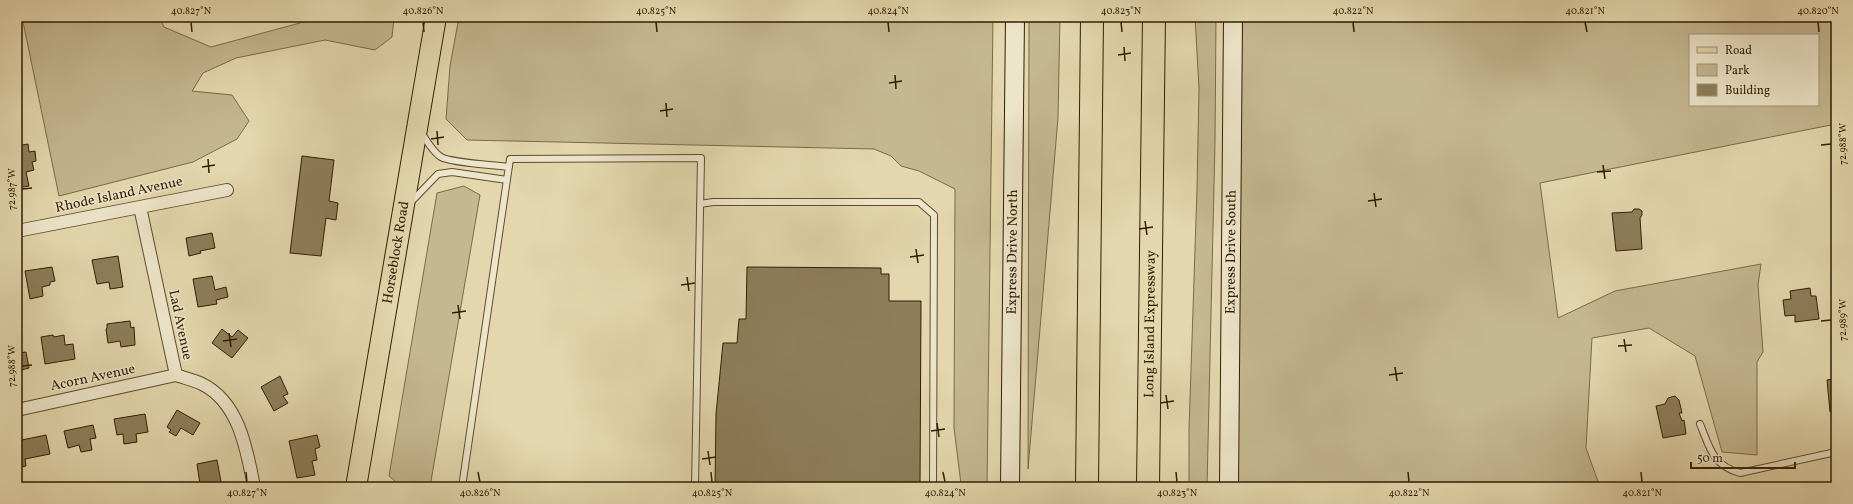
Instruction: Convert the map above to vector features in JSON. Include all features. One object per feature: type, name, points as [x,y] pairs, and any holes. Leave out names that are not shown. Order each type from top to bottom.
[{"type":"highway","points":[[1087,487],[1092,17]]},
{"type":"highway","name":"Long Island Expressway","points":[[1149,483],[1154,17]]},
{"type":"highway","points":[[1080,487],[1088,389]]},
{"type":"main road","name":"Horseblock Road","points":[[356,487],[436,17]]},
{"type":"main road","name":"Express Drive North","points":[[1010,487],[1015,17]]},
{"type":"main road","name":"Express Drive South","points":[[1229,487],[1233,17]]},
{"type":"street","name":"Rhode Island Avenue","points":[[17,232],[227,190]]},
{"type":"street","name":"Lad Avenue","points":[[140,207],[176,375],[203,384],[224,400],[240,427],[254,487]]},
{"type":"street","name":"Acorn Avenue","points":[[17,410],[176,375]]},
{"type":"street","points":[[1006,487],[1011,433]]},
{"type":"lane","points":[[418,128],[428,143],[441,157],[464,162],[509,167]]},
{"type":"lane","points":[[462,487],[510,159],[700,158],[695,487]]},
{"type":"lane","points":[[404,210],[438,174],[452,172],[507,180]]},
{"type":"lane","points":[[700,204],[713,202],[919,202],[934,215],[933,487]]},
{"type":"lane","points":[[1700,424],[1713,456],[1725,468],[1740,473],[1836,452]]},
{"type":"green space","points":[[22,17],[159,17],[164,27],[211,47],[322,17],[394,17],[392,37],[375,50],[325,40],[236,58],[203,73],[192,91],[232,95],[249,121],[237,139],[193,162],[59,196]]},
{"type":"green space","points":[[459,17],[993,17],[987,487],[967,487],[961,484],[954,428],[955,189],[919,171],[901,166],[891,156],[874,149],[467,140],[446,119],[450,66]]},
{"type":"green space","points":[[1029,17],[1060,17],[1058,118],[1028,469]]},
{"type":"green space","points":[[1195,17],[1216,17],[1215,142],[1207,487],[1189,487],[1189,430],[1199,88]]},
{"type":"green space","points":[[1241,17],[1836,17],[1836,124],[1540,183],[1558,318],[1615,291],[1761,264],[1758,285],[1763,352],[1757,362],[1757,455],[1722,452],[1695,356],[1649,328],[1592,338],[1586,448],[1600,487],[1230,487]]},
{"type":"green space","points":[[464,186],[480,195],[430,487],[402,487],[389,476],[437,193]]},
{"type":"building","points":[[28,144],[29,152],[35,151],[36,161],[32,162],[34,170],[26,172],[29,186],[17,188],[17,146]]},
{"type":"building","points":[[302,156],[334,160],[329,201],[338,203],[336,220],[326,218],[321,256],[290,253]]},
{"type":"building","points":[[1634,209],[1639,209],[1642,211],[1640,218],[1642,249],[1616,251],[1612,213],[1632,212]]},
{"type":"building","points":[[212,233],[215,248],[200,251],[201,253],[189,256],[186,238]]},
{"type":"building","points":[[118,256],[123,287],[110,289],[109,282],[97,284],[92,260]]},
{"type":"building","points":[[52,267],[55,281],[50,282],[50,285],[42,287],[43,296],[30,299],[25,271]]},
{"type":"building","points":[[747,267],[881,268],[881,274],[889,274],[889,301],[921,301],[920,487],[715,487],[716,414],[723,343],[737,343],[739,319],[746,319]]},
{"type":"building","points":[[212,276],[215,290],[226,287],[228,297],[216,300],[217,304],[198,307],[193,279]]},
{"type":"building","points":[[1810,288],[1811,296],[1816,296],[1819,319],[1795,322],[1795,315],[1785,316],[1783,300],[1791,299],[1790,291]]},
{"type":"building","points":[[130,321],[131,328],[134,327],[135,345],[121,347],[120,341],[108,343],[106,329],[107,324]]},
{"type":"building","points":[[222,329],[232,337],[238,330],[248,338],[232,358],[212,343]]},
{"type":"building","points":[[53,335],[54,337],[64,335],[65,345],[73,344],[75,359],[45,364],[41,337]]},
{"type":"building","points":[[17,347],[18,353],[26,352],[29,368],[17,371]]},
{"type":"building","points":[[280,376],[288,394],[283,396],[288,403],[274,411],[261,387]]},
{"type":"building","points":[[1836,376],[1836,411],[1830,412],[1827,380],[1834,379]]},
{"type":"building","points":[[1675,396],[1679,400],[1682,413],[1679,413],[1682,421],[1684,420],[1686,434],[1663,438],[1656,406],[1665,404],[1668,398]]},
{"type":"building","points":[[177,410],[200,423],[193,435],[181,428],[176,436],[169,432],[171,430],[167,427]]},
{"type":"building","points":[[145,414],[148,432],[136,434],[137,442],[124,444],[123,434],[117,435],[114,419]]},
{"type":"building","points":[[93,425],[96,438],[90,439],[92,450],[81,452],[79,445],[68,448],[64,431]]},
{"type":"building","points":[[21,435],[22,440],[46,435],[50,454],[25,459],[26,466],[17,468],[17,436]]},
{"type":"building","points":[[317,435],[320,447],[315,449],[317,460],[312,461],[315,475],[297,478],[289,441]]},
{"type":"building","points":[[217,460],[222,487],[207,487],[206,483],[200,484],[197,464]]}]
